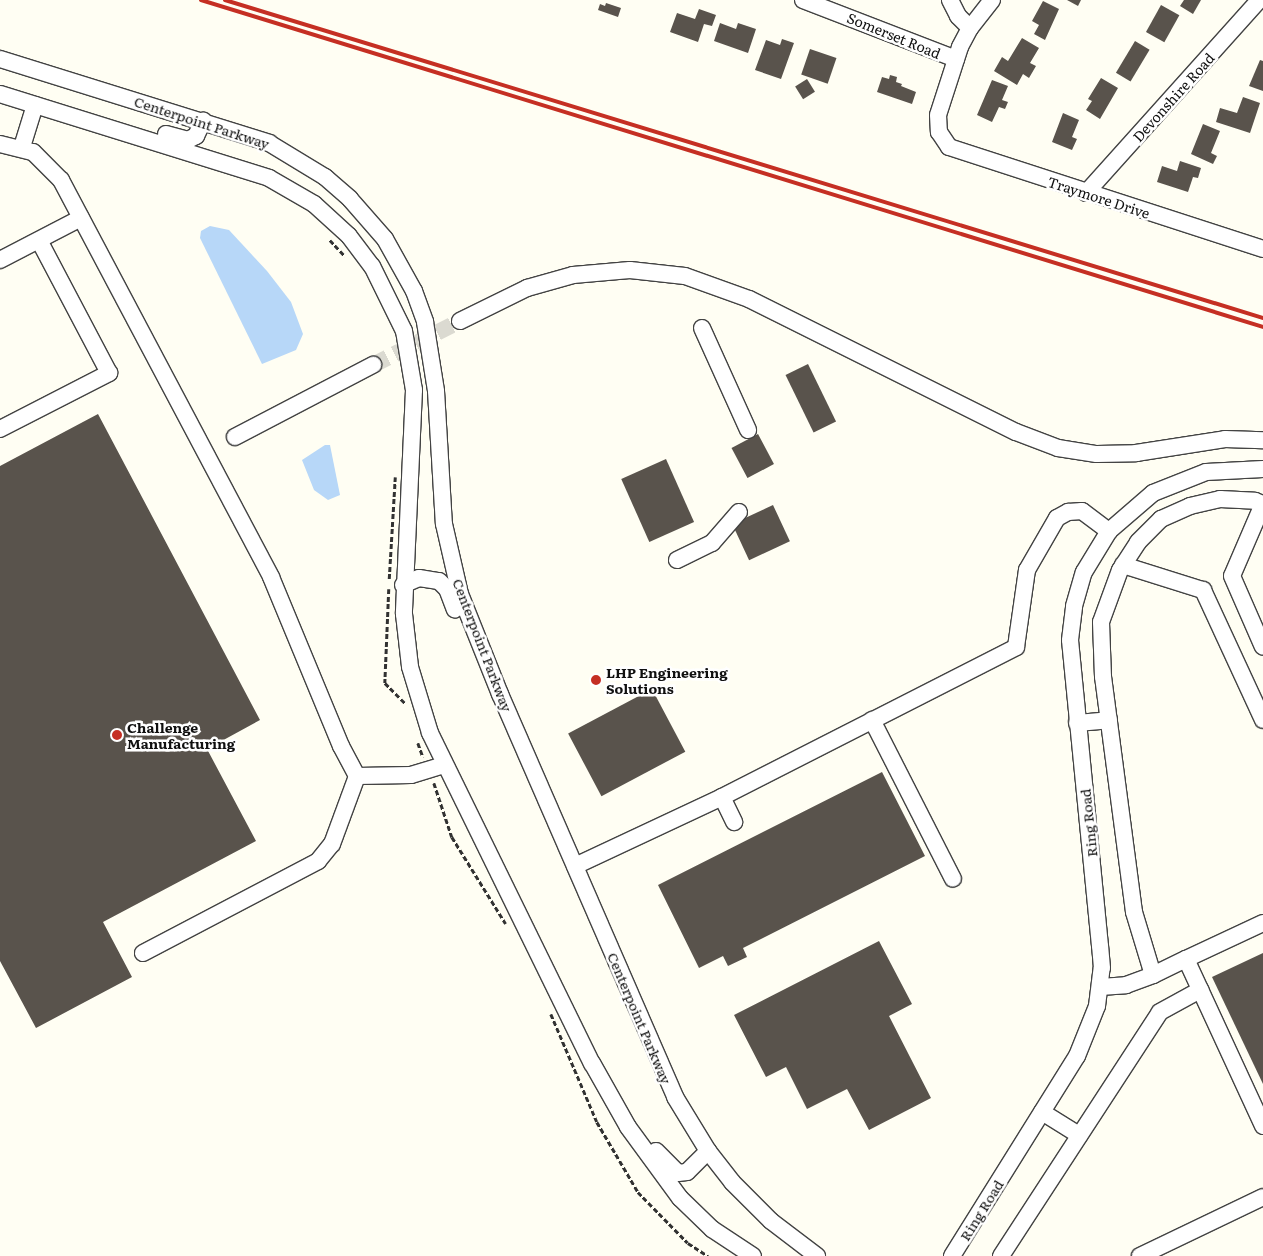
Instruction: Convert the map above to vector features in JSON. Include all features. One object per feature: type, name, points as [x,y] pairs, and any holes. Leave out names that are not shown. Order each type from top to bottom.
[{"type":"street","name":"Somerset Road","points":[[803,0],[956,59]]},
{"type":"street","points":[[950,0],[958,16],[970,28]]},
{"type":"street","points":[[956,59],[970,28],[992,0]]},
{"type":"street","name":"Devonshire Road","points":[[1086,193],[1259,0]]},
{"type":"street","name":"Centerpoint Parkway","points":[[0,58],[270,143],[325,177],[370,220],[400,262],[425,322],[433,357],[440,489],[444,524],[456,577],[475,633],[675,1097],[708,1151],[751,1202],[817,1256]]},
{"type":"street","name":"Traymore Drive","points":[[956,59],[938,115],[941,137],[957,152],[1263,249]]},
{"type":"street","points":[[0,94],[241,168],[293,191],[314,204],[349,236],[372,266],[404,331],[414,390],[403,585],[410,667],[422,710],[443,765],[592,1063],[628,1128],[662,1176],[712,1229],[754,1256]]},
{"type":"street","points":[[22,147],[34,104]]},
{"type":"street","points":[[107,127],[124,122],[188,140],[196,136],[203,121]]},
{"type":"street","points":[[0,144],[22,147],[54,169],[271,577],[341,746],[357,776],[332,844],[318,861],[143,953]]},
{"type":"street","points":[[0,260],[81,218]]},
{"type":"street","points":[[0,429],[109,372],[38,240]]},
{"type":"street","points":[[460,321],[527,288],[573,276],[630,270],[685,276],[749,298],[1016,432],[1058,448],[1097,454],[1136,453],[1225,438],[1263,440]]},
{"type":"street","points":[[702,328],[748,430]]},
{"type":"street","points":[[235,437],[373,365]]},
{"type":"street","name":"Ring Road","points":[[952,1256],[1087,1037],[1100,987],[1098,918],[1071,655],[1072,618],[1084,572],[1109,531],[1143,500],[1184,478],[1218,470],[1263,469]]},
{"type":"street","points":[[1153,975],[1134,912],[1109,720],[1101,622],[1123,565],[1138,542],[1161,519],[1190,506],[1220,500],[1255,501],[1263,504],[1232,576],[1263,647]]},
{"type":"street","points":[[575,866],[722,797],[1016,648],[1027,570],[1057,518],[1068,512],[1082,511],[1109,531]]},
{"type":"street","points":[[677,560],[712,543],[739,512]]},
{"type":"street","points":[[1123,565],[1203,590],[1263,720]]},
{"type":"street","points":[[403,585],[429,578],[439,581],[447,589],[501,717],[526,752]]},
{"type":"street","points":[[872,720],[953,879]]},
{"type":"street","points":[[1078,723],[1109,720]]},
{"type":"street","points":[[357,776],[411,775],[443,765]]},
{"type":"street","points":[[722,797],[734,822]]},
{"type":"street","points":[[1100,987],[1126,985],[1153,975],[1263,923]]},
{"type":"street","points":[[1186,960],[1263,1126]]},
{"type":"street","points":[[1001,1256],[1160,1012],[1200,990]]},
{"type":"street","points":[[592,1063],[619,1091],[646,1138],[673,1170],[687,1172],[708,1151]]},
{"type":"street","points":[[1042,1112],[1079,1135]]},
{"type":"street","points":[[1140,1256],[1263,1197]]},
{"type":"path","points":[[329,238],[348,260]]},
{"type":"path","points":[[395,471],[384,663],[387,687],[408,707]]},
{"type":"path","points":[[416,738],[418,745]]},
{"type":"water","points":[[210,226],[229,230],[267,271],[291,302],[303,334],[296,350],[262,364],[200,238],[201,231]]},
{"type":"water","points":[[325,445],[330,445],[340,495],[328,500],[314,490],[302,460]]},
{"type":"building","points":[[1067,0],[1081,0],[1078,6]]},
{"type":"building","points":[[1184,0],[1201,0],[1193,14],[1180,6]]},
{"type":"building","points":[[1043,1],[1059,9],[1045,40],[1034,34],[1039,25],[1032,21]]},
{"type":"building","points":[[606,3],[621,8],[618,17],[598,10],[600,4],[605,6]]},
{"type":"building","points":[[1161,5],[1179,15],[1164,42],[1146,32]]},
{"type":"building","points":[[699,9],[716,15],[712,26],[704,24],[698,42],[670,32],[677,13],[695,19]]},
{"type":"building","points":[[720,23],[736,29],[738,23],[756,29],[748,53],[714,41]]},
{"type":"building","points":[[1022,38],[1039,48],[1030,63],[1036,66],[1029,78],[1023,74],[1017,85],[994,71],[1002,57],[1008,61]]},
{"type":"building","points":[[782,39],[794,43],[781,79],[755,70],[766,40],[780,45]]},
{"type":"building","points":[[1135,41],[1150,50],[1131,81],[1116,73]]},
{"type":"building","points":[[810,49],[836,58],[828,84],[801,75]]},
{"type":"building","points":[[1260,60],[1263,61],[1263,91],[1249,86]]},
{"type":"building","points":[[890,75],[897,77],[896,82],[902,84],[901,86],[916,92],[912,104],[877,92],[882,77],[889,79]]},
{"type":"building","points":[[1101,78],[1118,88],[1100,119],[1086,110],[1092,101],[1088,99]]},
{"type":"building","points":[[807,79],[815,92],[803,99],[795,86]]},
{"type":"building","points":[[992,80],[1008,86],[1002,100],[1008,102],[1005,109],[999,107],[992,122],[977,115]]},
{"type":"building","points":[[1243,97],[1260,103],[1250,133],[1216,122],[1220,108],[1237,113]]},
{"type":"building","points":[[1063,113],[1079,120],[1072,137],[1077,139],[1072,150],[1052,142]]},
{"type":"building","points":[[1203,124],[1220,131],[1211,153],[1217,156],[1213,164],[1191,154]]},
{"type":"building","points":[[1180,161],[1201,168],[1198,178],[1193,177],[1188,192],[1157,182],[1162,166],[1177,171]]},
{"type":"building","points":[[808,364],[836,422],[814,432],[786,375]]},
{"type":"building","name":"Challenge Manufacturing","points":[[98,414],[260,720],[207,749],[256,841],[103,922],[132,977],[36,1028],[0,961],[0,466]]},
{"type":"building","points":[[758,434],[774,464],[747,478],[732,448]]},
{"type":"building","points":[[666,459],[694,522],[649,542],[621,479]]},
{"type":"building","points":[[773,505],[790,541],[749,560],[732,524]]},
{"type":"building","points":[[652,689],[685,752],[601,796],[568,734]]},
{"type":"building","points":[[882,772],[925,856],[743,948],[747,957],[728,966],[723,956],[699,968],[658,885]]},
{"type":"building","points":[[879,941],[912,1004],[889,1016],[931,1098],[869,1130],[847,1089],[807,1109],[786,1067],[766,1077],[734,1015]]},
{"type":"building","points":[[1263,953],[1263,1084],[1212,977]]},
{"type":"tunnel","points":[[373,365],[460,321]]},
{"type":"railway","points":[[201,0],[1263,327]]},
{"type":"railway","points":[[225,0],[1263,318]]},
{"type":"place","name":"LHP Engineering Solutions","points":[[596,680]]},
{"type":"place","name":"Challenge Manufacturing","points":[[117,735]]}]
